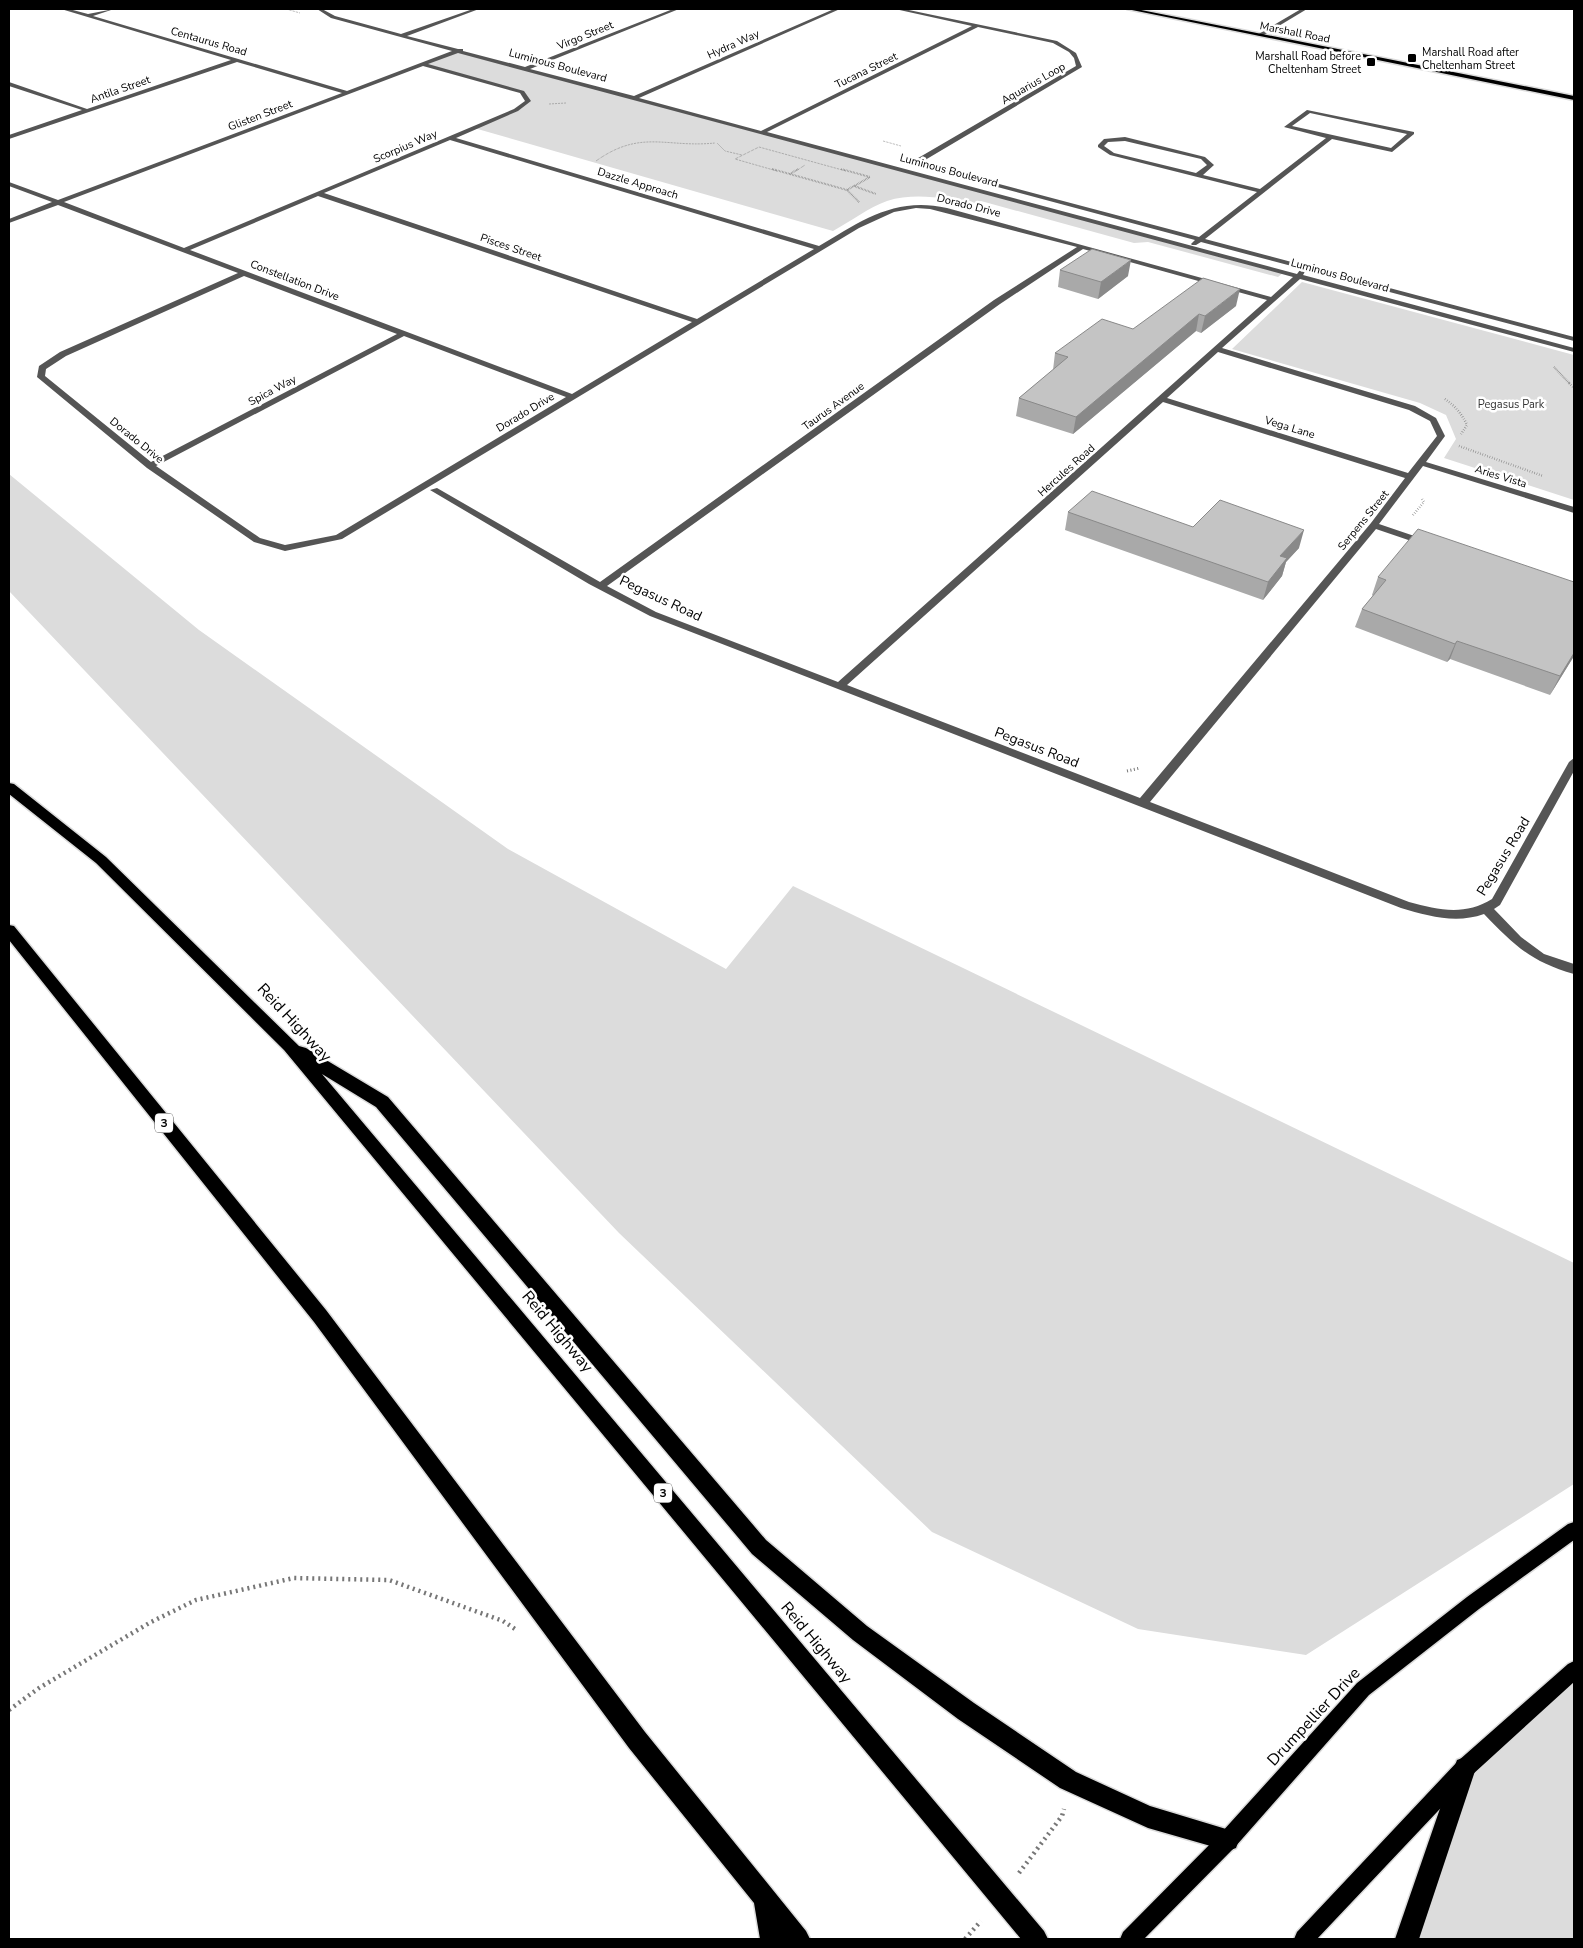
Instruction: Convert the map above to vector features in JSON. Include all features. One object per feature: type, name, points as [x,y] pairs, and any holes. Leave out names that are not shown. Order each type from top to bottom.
[{"type":"highway","name":"Reid Highway","points":[[9,787],[101,860],[290,1046],[1036,1939]]},
{"type":"highway","name":"3","points":[[9,930],[320,1316],[637,1740],[798,1939]]},
{"type":"highway","points":[[290,1046],[382,1102],[758,1547],[860,1633],[966,1711],[1068,1780],[1148,1817],[1228,1840]]},
{"type":"highway","points":[[1407,1939],[1465,1768]]},
{"type":"highway","points":[[765,1897],[772,1939]]},
{"type":"main road","name":"Marshall Road","points":[[1130,9],[1574,98]]},
{"type":"main road","name":"Drumpellier Drive","points":[[1130,1939],[1228,1840],[1363,1689],[1473,1602],[1574,1530]]},
{"type":"main road","points":[[1304,1939],[1465,1768],[1574,1670]]},
{"type":"street","name":"Centaurus Road","points":[[64,9],[348,93]]},
{"type":"street","points":[[88,16],[112,9]]},
{"type":"street","name":"Luminous Boulevard","points":[[319,9],[333,17],[401,36],[460,47],[637,94],[902,169],[1574,350]]},
{"type":"street","points":[[401,36],[477,9]]},
{"type":"street","name":"Virgo Street","points":[[538,64],[677,9]]},
{"type":"street","name":"Hydra Way","points":[[647,92],[838,9]]},
{"type":"street","name":"Aquarius Loop","points":[[898,9],[1055,42],[1067,47],[1073,53],[1078,59],[1079,67],[914,164],[902,169]]},
{"type":"street","points":[[1260,35],[1304,9]]},
{"type":"street","points":[[347,13],[375,21]]},
{"type":"street","name":"Tucana Street","points":[[764,131],[977,26]]},
{"type":"street","points":[[402,28],[423,34]]},
{"type":"street","name":"Luminous Boulevard","points":[[460,47],[470,46]]},
{"type":"street","name":"Glisten Street","points":[[9,221],[424,65],[460,47]]},
{"type":"street","name":"Antila Street","points":[[9,137],[237,60]]},
{"type":"street","name":"Luminous Boulevard","points":[[528,65],[538,64],[547,66]]},
{"type":"street","name":"Scorpius Way","points":[[184,250],[516,110],[528,101],[522,92],[424,65]]},
{"type":"street","points":[[9,84],[86,110]]},
{"type":"street","name":"Luminous Boulevard","points":[[637,94],[647,92],[656,95]]},
{"type":"street","points":[[1309,111],[1412,133],[1392,150],[1330,137],[1287,128],[1309,111]]},
{"type":"street","points":[[1357,128],[1364,122]]},
{"type":"street","points":[[765,124],[783,129]]},
{"type":"street","points":[[1343,140],[1350,134]]},
{"type":"street","points":[[1190,247],[1330,137]]},
{"type":"street","name":"Dazzle Approach","points":[[450,138],[820,248]]},
{"type":"street","points":[[1198,176],[1211,165],[1203,158],[1118,138],[1106,140],[1100,146],[1112,154],[1198,176],[1261,191]]},
{"type":"street","name":"Luminous Boulevard","points":[[905,161],[1574,339]]},
{"type":"street","name":"Constellation Drive","points":[[9,184],[572,397]]},
{"type":"street","name":"Pisces Street","points":[[317,193],[698,322]]},
{"type":"street","name":"Dorado Drive","points":[[244,273],[63,354],[42,368],[41,377],[150,466],[257,540],[285,548],[316,544],[339,538],[879,213],[913,206],[945,209],[1272,299]]},
{"type":"street","name":"Taurus Avenue","points":[[601,586],[997,302],[1082,247]]},
{"type":"street","name":"Hercules Road","points":[[839,687],[1307,269]]},
{"type":"street","name":"Spica Way","points":[[150,466],[404,333]]},
{"type":"street","points":[[1217,349],[1412,408],[1433,420],[1439,431],[1439,440]]},
{"type":"street","name":"Vega Lane","points":[[1162,399],[1411,477]]},
{"type":"street","name":"Serpens Street","points":[[1142,804],[1374,525],[1439,440]]},
{"type":"street","name":"Aries Vista","points":[[1422,463],[1574,510]]},
{"type":"street","name":"Pegasus Road","points":[[434,490],[653,614],[1142,804],[1431,913],[1458,915],[1478,913],[1496,902],[1574,762]]},
{"type":"street","points":[[1374,525],[1434,545]]},
{"type":"street","points":[[1487,909],[1518,940],[1540,957],[1574,969]]},
{"type":"path","points":[[595,161],[612,150],[629,144],[701,145],[716,143]]},
{"type":"path","points":[[759,147],[870,177],[847,190],[790,174],[735,159],[759,147]]},
{"type":"path","points":[[790,174],[812,161]]},
{"type":"path","points":[[1552,365],[1574,388]]},
{"type":"path","points":[[1439,440],[1550,478]]},
{"type":"path","points":[[9,1710],[56,1677],[151,1622],[189,1604],[294,1578],[389,1580],[503,1621],[519,1632]]},
{"type":"path","points":[[965,1939],[1000,1898],[1062,1816],[1068,1780]]},
{"type":"green space","points":[[460,51],[1284,272],[1278,277],[1148,242],[1134,243],[981,201],[976,203],[943,198],[898,198],[873,207],[833,231],[474,128],[516,110],[528,101],[522,92],[424,65]]},
{"type":"green space","name":"Pegasus Park","points":[[1302,282],[1574,355],[1574,500],[1444,458],[1456,439],[1446,415],[1420,403],[1232,349]]},
{"type":"green space","points":[[9,474],[199,630],[508,849],[726,969],[793,886],[1574,1263],[1574,1484],[1306,1655],[1138,1629],[932,1532],[619,1233],[9,591]]},
{"type":"green space","points":[[1574,1670],[1574,1939],[1407,1939],[1465,1768]]},
{"type":"building","points":[[1092,249],[1131,260],[1101,282],[1060,270]]},
{"type":"building","points":[[1203,278],[1240,289],[1205,316],[1199,314],[1076,417],[1019,398],[1068,357],[1055,353],[1102,319],[1133,329]]},
{"type":"building","points":[[1092,491],[1193,527],[1220,500],[1304,530],[1280,556],[1287,558],[1268,582],[1068,512]]},
{"type":"building","points":[[1418,529],[1574,582],[1574,653],[1560,676],[1457,641],[1455,644],[1362,609],[1386,580],[1378,577]]},
{"type":"place","name":"Marshall Road after Cheltenham Street","points":[[1412,58]]},
{"type":"place","name":"Marshall Road before Cheltenham Street","points":[[1371,62]]}]
